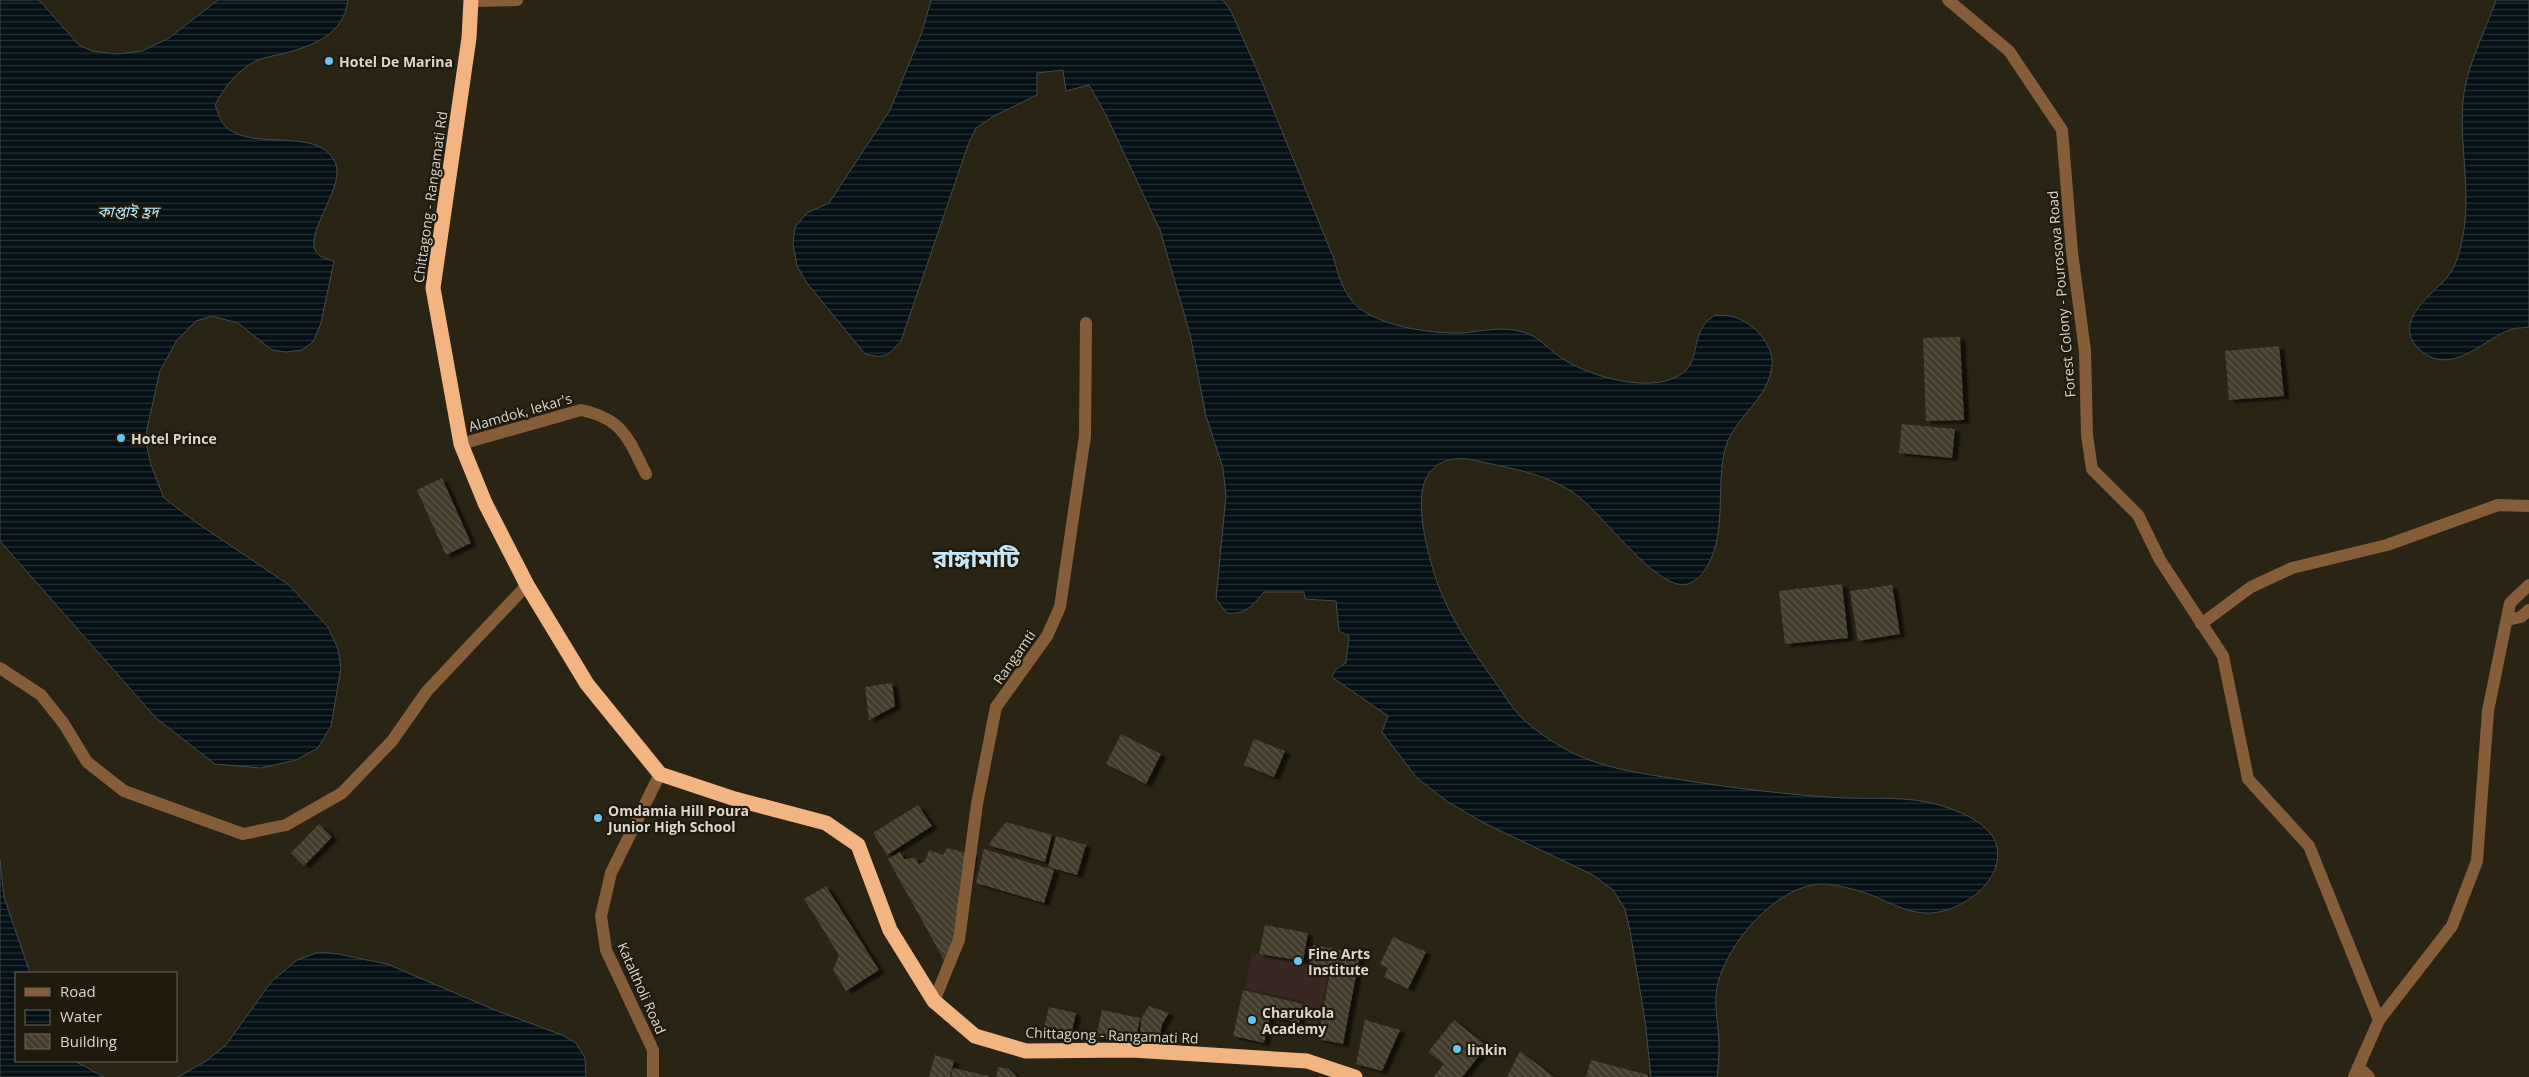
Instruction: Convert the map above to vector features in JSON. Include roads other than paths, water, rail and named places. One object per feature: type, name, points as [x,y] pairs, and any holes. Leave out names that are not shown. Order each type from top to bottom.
[{"type":"highway","name":"Chittagong - Rangamati Rd","points":[[471,1],[469,38],[433,288],[461,444],[485,503],[527,586],[587,684],[660,774],[735,799],[826,823],[858,845],[890,930],[934,1001],[975,1036],[1026,1050],[1132,1050],[1307,1061],[1355,1077]]},
{"type":"street","points":[[471,1],[517,0]]},
{"type":"street","name":"Forest Colony - Pourosova Road","points":[[1948,0],[2009,50],[2062,130],[2072,252],[2085,351],[2087,435],[2092,469],[2138,515],[2160,560],[2223,656],[2248,779],[2309,846],[2379,1020]]},
{"type":"street","name":"Rangamti","points":[[934,1001],[959,940],[977,804],[996,707],[1047,636],[1060,607],[1085,436],[1086,323]]},
{"type":"street","name":"Alamdok, lekar's","points":[[461,444],[581,410],[601,414],[624,431],[646,474]]},
{"type":"street","points":[[2201,624],[2251,587],[2292,568],[2387,545],[2498,505],[2529,506]]},
{"type":"street","points":[[2369,1077],[2356,1072],[2379,1020],[2452,926],[2477,861],[2488,712],[2510,603],[2529,585]]},
{"type":"street","points":[[0,668],[41,695],[64,724],[87,762],[124,791],[243,834],[286,825],[342,792],[392,740],[427,691],[527,586]]},
{"type":"street","points":[[2507,620],[2521,617],[2529,610]]},
{"type":"street","name":"Kataltholi Road","points":[[653,1077],[653,1050],[606,950],[601,916],[611,873],[660,774]]},
{"type":"water","name":"কাপ্তাই হ্রদ","points":[[0,0],[39,0],[79,45],[92,51],[117,54],[142,51],[169,38],[218,0],[348,0],[340,22],[325,37],[315,43],[282,54],[262,58],[249,65],[232,79],[215,105],[225,126],[239,135],[313,144],[325,150],[334,160],[337,171],[335,184],[314,237],[314,248],[320,256],[334,261],[321,323],[313,342],[302,350],[286,352],[272,350],[238,323],[212,316],[196,321],[177,340],[160,371],[145,438],[151,465],[164,498],[197,523],[289,585],[328,627],[338,649],[341,668],[331,726],[318,748],[296,760],[261,768],[215,764],[156,718],[0,541]]},
{"type":"water","points":[[931,0],[1223,0],[1231,11],[1260,77],[1334,259],[1343,286],[1352,301],[1361,310],[1373,317],[1403,327],[1435,332],[1462,333],[1500,329],[1515,330],[1533,336],[1560,357],[1583,370],[1613,379],[1643,383],[1657,383],[1669,380],[1686,370],[1694,356],[1700,333],[1705,324],[1715,315],[1734,317],[1749,324],[1761,336],[1770,350],[1772,365],[1765,388],[1737,425],[1726,446],[1721,478],[1719,528],[1716,544],[1711,560],[1697,579],[1691,583],[1681,585],[1665,579],[1640,558],[1579,497],[1557,483],[1507,467],[1468,459],[1454,459],[1441,463],[1430,472],[1424,482],[1422,495],[1421,510],[1426,541],[1433,570],[1442,595],[1469,644],[1513,708],[1537,731],[1567,750],[1607,766],[1697,782],[1802,795],[1916,800],[1947,808],[1965,815],[1982,825],[1994,839],[1997,847],[1997,860],[1994,872],[1987,883],[1967,901],[1955,907],[1930,913],[1911,911],[1868,894],[1830,885],[1812,885],[1781,898],[1753,922],[1731,952],[1723,968],[1716,991],[1719,1041],[1717,1077],[1651,1077],[1645,1020],[1630,931],[1625,909],[1613,890],[1593,875],[1484,823],[1448,802],[1417,778],[1382,732],[1388,716],[1332,677],[1335,670],[1346,663],[1349,636],[1339,631],[1336,601],[1305,599],[1304,592],[1264,592],[1244,611],[1227,613],[1216,599],[1226,496],[1223,468],[1206,416],[1190,334],[1160,230],[1106,115],[1089,85],[1066,91],[1063,70],[1037,73],[1037,95],[994,116],[976,128],[968,145],[901,341],[889,353],[882,356],[865,354],[807,283],[797,266],[793,244],[795,227],[807,213],[829,203],[890,110],[922,32]]},
{"type":"water","points":[[2496,0],[2529,0],[2529,327],[2509,330],[2464,355],[2441,360],[2430,356],[2418,348],[2412,339],[2411,320],[2422,303],[2450,274],[2460,250],[2466,209],[2463,101],[2468,75]]},
{"type":"water","points":[[0,860],[4,897],[30,972],[15,972],[15,1062],[77,1062],[104,1077],[0,1077]]},
{"type":"water","points":[[319,952],[387,964],[495,1010],[562,1035],[576,1043],[585,1058],[586,1077],[178,1077],[206,1061],[226,1045],[271,982],[297,960]]},
{"type":"place","name":"Hotel De Marina","points":[[329,61]]},
{"type":"place","name":"Hotel Prince","points":[[121,438]]},
{"type":"place","name":"Omdamia Hill Poura Junior High School","points":[[598,818]]},
{"type":"place","name":"Fine Arts Institute","points":[[1298,961]]},
{"type":"place","name":"Charukola Academy","points":[[1252,1020]]},
{"type":"place","name":"linkin","points":[[1457,1049]]},
{"type":"district","name":"রাঙ্গামাটি","points":[[976,557]]}]
